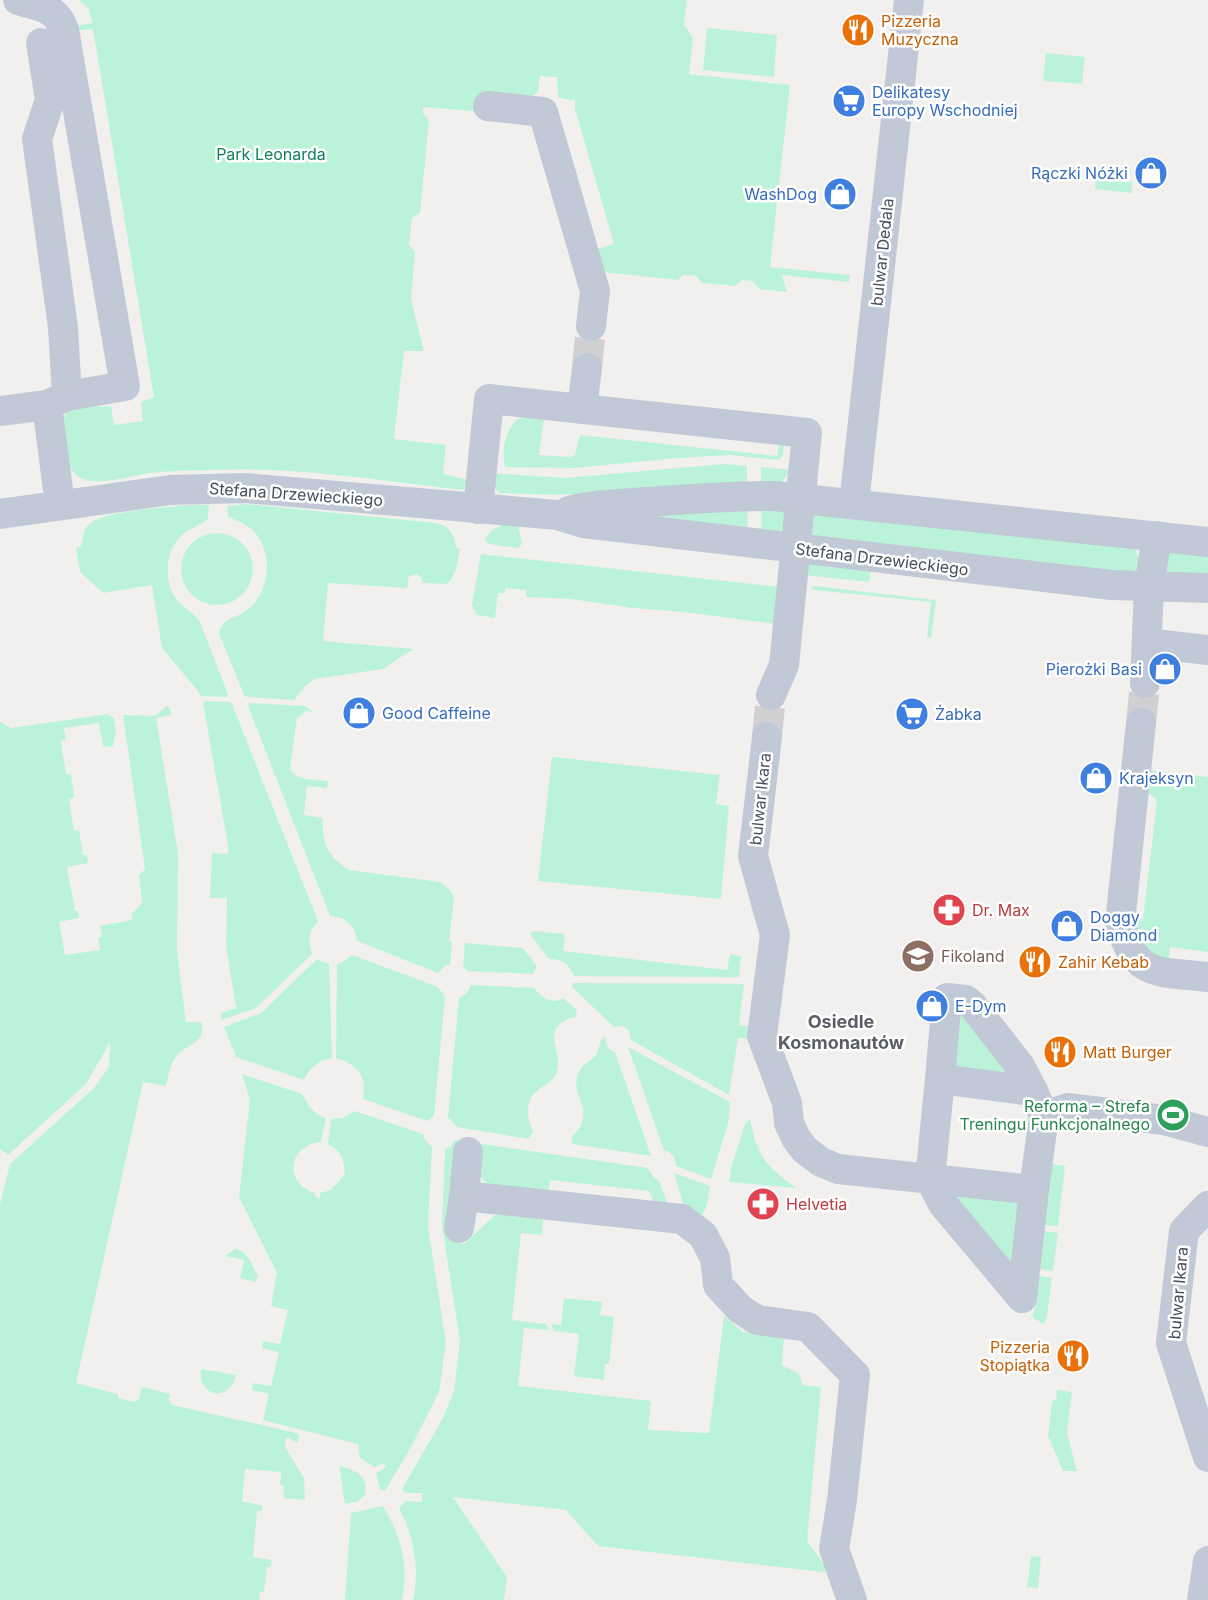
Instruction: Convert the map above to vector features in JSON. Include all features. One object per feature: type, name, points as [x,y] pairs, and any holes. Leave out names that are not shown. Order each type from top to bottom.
[{"type":"street","points":[[18,0],[44,7],[61,19],[53,59],[51,100],[37,139],[63,327],[57,400],[60,505]]},
{"type":"street","name":"bulwar Dedala","points":[[854,504],[909,0]]},
{"type":"street","points":[[0,411],[125,386],[53,59]]},
{"type":"street","points":[[488,106],[543,112],[595,291],[591,326]]},
{"type":"street","points":[[582,409],[587,368]]},
{"type":"street","points":[[478,509],[489,399],[807,434],[784,665],[771,696]]},
{"type":"street","name":"Stefana Drzewieckiego","points":[[0,514],[189,488],[246,488],[557,515],[583,523],[1112,585],[1208,588]]},
{"type":"street","name":"Stefana Drzewieckiego","points":[[557,515],[581,508],[722,496],[774,496],[1208,542]]},
{"type":"street","points":[[1145,683],[1149,586],[1157,536]]},
{"type":"street","points":[[1147,643],[1208,650]]},
{"type":"street","points":[[1141,723],[1120,923],[1131,952],[1151,971],[1208,977]]},
{"type":"street","name":"bulwar Ikara","points":[[767,737],[753,856],[775,935],[762,1036],[787,1103],[789,1123],[796,1138],[805,1149],[828,1166],[838,1169],[1034,1190]]},
{"type":"street","points":[[947,998],[966,1000],[1020,1066],[1039,1103],[1034,1190],[1022,1298],[943,1204],[930,1179],[940,1079],[947,998]]},
{"type":"street","points":[[940,1079],[1039,1103],[1164,1120],[1208,1132]]},
{"type":"street","points":[[459,1228],[468,1152]]},
{"type":"street","points":[[464,1196],[682,1219],[703,1235],[715,1258],[718,1285],[740,1309],[757,1320],[808,1328],[855,1375],[842,1500],[834,1549],[852,1600]]},
{"type":"street","name":"bulwar Ikara","points":[[1208,1206],[1184,1231],[1171,1343],[1208,1456]]},
{"type":"street","points":[[1202,1600],[1208,1561]]},
{"type":"green space","name":"Park Leonarda","points":[[79,0],[687,0],[684,24],[693,38],[689,74],[790,85],[770,267],[850,275],[849,282],[782,275],[787,292],[759,289],[753,281],[742,280],[735,286],[702,283],[696,276],[683,275],[678,280],[603,272],[597,249],[614,244],[575,109],[575,100],[558,96],[557,77],[540,76],[538,92],[526,101],[483,112],[423,107],[423,113],[429,121],[420,213],[412,218],[409,245],[415,252],[411,299],[424,351],[404,351],[394,439],[446,445],[443,474],[469,480],[463,490],[273,470],[173,471],[100,481],[83,479],[76,475],[67,461],[63,434],[63,418],[66,414],[78,406],[97,401],[99,407],[111,406],[114,425],[143,421],[141,402],[154,397],[93,29],[75,31],[74,26],[92,23],[89,9]]},
{"type":"green space","points":[[707,28],[777,35],[774,77],[703,70]]},
{"type":"green space","points":[[1046,53],[1085,57],[1082,84],[1043,81]]},
{"type":"green space","points":[[1096,178],[1132,182],[1132,193],[1095,189]]},
{"type":"green space","points":[[528,417],[544,419],[539,455],[569,457],[575,455],[580,435],[777,456],[780,439],[784,441],[783,455],[779,460],[730,455],[573,468],[505,467],[504,448],[509,430],[517,419]]},
{"type":"green space","points":[[724,464],[747,466],[747,485],[556,495],[500,493],[493,486],[492,473],[564,478]]},
{"type":"green space","points":[[761,467],[791,470],[781,483],[761,487]]},
{"type":"green space","points":[[246,504],[437,523],[448,529],[453,535],[456,547],[460,549],[456,569],[450,582],[445,584],[423,583],[417,574],[409,576],[407,588],[328,583],[323,641],[413,649],[383,669],[315,679],[307,684],[294,700],[244,695],[219,633],[226,621],[246,611],[254,604],[264,585],[267,564],[262,543],[247,526],[228,517],[227,506]]},
{"type":"green space","points":[[747,504],[748,534],[626,513]]},
{"type":"green space","points":[[761,504],[782,509],[786,514],[781,532],[762,536]]},
{"type":"green space","points":[[209,505],[208,519],[183,534],[175,543],[169,559],[169,584],[176,599],[200,622],[228,694],[227,697],[200,696],[162,648],[152,585],[103,593],[80,572],[76,547],[81,547],[85,530],[92,522],[124,512]]},
{"type":"green space","points":[[816,511],[1135,548],[1138,565],[1132,574],[814,538],[811,533],[811,516]]},
{"type":"green space","points":[[502,525],[518,525],[522,544],[518,548],[489,544],[484,540],[492,530]]},
{"type":"green space","points":[[217,533],[231,536],[243,543],[250,555],[253,569],[250,583],[243,595],[231,602],[217,605],[203,602],[191,595],[184,583],[181,569],[184,555],[191,543],[203,536]]},
{"type":"green space","points":[[1174,549],[1208,552],[1208,582],[1166,575],[1166,554]]},
{"type":"green space","points":[[481,554],[780,587],[775,624],[571,599],[526,597],[526,590],[506,588],[505,593],[498,593],[495,618],[477,615],[472,605]]},
{"type":"green space","points":[[810,561],[871,570],[869,582],[804,575]]},
{"type":"green space","points":[[814,586],[936,600],[931,638],[927,638],[931,602],[810,588]]},
{"type":"green space","points":[[203,702],[232,704],[318,921],[310,936],[312,954],[256,1008],[221,1020],[221,1013],[236,1008],[226,946],[227,898],[210,898],[212,853],[228,854],[228,846]]},
{"type":"green space","points":[[249,703],[305,706],[313,712],[306,711],[297,718],[290,769],[301,778],[328,781],[327,788],[307,786],[304,815],[323,818],[325,842],[336,860],[350,870],[440,882],[449,889],[454,898],[449,941],[452,941],[450,965],[445,966],[438,973],[357,941],[349,923],[341,918],[330,916],[248,706]]},
{"type":"green space","points":[[167,706],[170,708],[171,715],[156,718],[178,853],[177,952],[186,1022],[201,1022],[202,1029],[198,1039],[175,1058],[166,1086],[143,1082],[76,1383],[118,1394],[118,1398],[134,1402],[139,1399],[142,1387],[170,1394],[169,1399],[172,1405],[297,1433],[298,1443],[286,1437],[285,1447],[304,1478],[305,1500],[283,1498],[284,1487],[280,1485],[281,1472],[245,1469],[242,1502],[262,1505],[262,1511],[257,1511],[253,1557],[272,1560],[271,1567],[267,1567],[264,1592],[260,1592],[259,1600],[0,1600],[0,1204],[10,1164],[94,1088],[109,1067],[110,1042],[86,1084],[8,1155],[0,1149],[0,722],[11,728],[108,714],[114,718],[116,731],[113,746],[103,747],[99,723],[64,728],[66,740],[61,741],[66,774],[71,774],[74,798],[69,799],[74,831],[79,830],[83,855],[87,855],[88,863],[67,867],[75,911],[78,911],[79,918],[59,922],[65,955],[100,950],[98,938],[102,937],[100,926],[132,920],[132,914],[142,903],[139,875],[145,869],[123,715],[155,716]]},
{"type":"green space","points":[[552,757],[720,775],[716,804],[729,806],[721,899],[538,881]]},
{"type":"green space","points":[[1141,769],[1208,777],[1208,952],[1170,947],[1168,964],[1149,953],[1132,920],[1143,919],[1157,800],[1140,787]]},
{"type":"green space","points":[[533,931],[565,934],[563,951],[727,970],[730,954],[741,956],[739,977],[574,976],[564,963],[549,959],[530,934]]},
{"type":"green space","points":[[465,943],[523,948],[537,966],[533,974],[468,971],[463,967]]},
{"type":"green space","points":[[352,955],[438,987],[445,997],[434,1116],[427,1121],[363,1099],[364,1083],[359,1072],[350,1064],[336,1058],[337,964]]},
{"type":"green space","points":[[317,959],[329,964],[332,1058],[315,1065],[304,1080],[236,1057],[224,1027],[261,1013]]},
{"type":"green space","points":[[573,983],[744,984],[739,1025],[757,1027],[755,1039],[738,1038],[729,1095],[631,1040],[629,1031],[623,1026],[614,1027],[572,987]]},
{"type":"green space","points":[[471,985],[534,988],[551,1001],[563,998],[577,1010],[575,1017],[563,1022],[554,1034],[558,1057],[556,1074],[531,1098],[528,1114],[533,1131],[529,1139],[457,1127],[448,1117],[459,998],[467,993]]},
{"type":"green space","points":[[959,1009],[1011,1074],[955,1065]]},
{"type":"green space","points":[[604,1036],[608,1048],[615,1052],[651,1156],[572,1144],[572,1137],[580,1127],[583,1117],[583,1109],[576,1087],[577,1079],[581,1068],[596,1055]]},
{"type":"green space","points":[[628,1047],[730,1102],[728,1124],[711,1179],[676,1166],[670,1152],[664,1150]]},
{"type":"green space","points":[[242,1074],[302,1094],[314,1112],[326,1118],[321,1142],[302,1150],[296,1157],[294,1165],[294,1173],[298,1181],[315,1193],[315,1197],[320,1198],[320,1193],[331,1190],[345,1174],[341,1156],[328,1144],[331,1119],[343,1118],[355,1111],[423,1134],[432,1147],[428,1226],[446,1343],[439,1392],[410,1449],[385,1491],[380,1489],[376,1473],[386,1467],[383,1463],[374,1467],[360,1458],[358,1444],[263,1420],[269,1394],[252,1390],[253,1383],[271,1386],[279,1352],[262,1348],[263,1341],[280,1344],[288,1310],[271,1306],[277,1273],[239,1197],[250,1100]]},
{"type":"green space","points":[[750,1119],[764,1160],[797,1188],[729,1182],[745,1124]]},
{"type":"green space","points":[[455,1140],[648,1168],[654,1178],[659,1180],[670,1211],[656,1208],[649,1191],[550,1180],[548,1196],[489,1187],[458,1148],[450,1240],[464,1244],[496,1214],[543,1219],[542,1235],[521,1233],[512,1320],[546,1324],[549,1330],[524,1328],[518,1386],[651,1401],[648,1430],[709,1433],[724,1316],[743,1332],[784,1339],[782,1365],[799,1374],[803,1385],[821,1387],[807,1541],[830,1573],[598,1546],[566,1510],[453,1497],[507,1577],[504,1600],[413,1600],[416,1581],[414,1553],[407,1525],[399,1508],[406,1501],[422,1502],[422,1493],[405,1493],[402,1489],[442,1420],[454,1391],[460,1341],[442,1225],[445,1149]]},
{"type":"green space","points":[[1051,1164],[1065,1166],[1058,1226],[1044,1225]]},
{"type":"green space","points":[[674,1173],[710,1186],[706,1209],[696,1219],[686,1213]]},
{"type":"green space","points":[[951,1195],[1026,1202],[1012,1266]]},
{"type":"green space","points":[[1044,1231],[1058,1233],[1053,1271],[1040,1269]]},
{"type":"green space","points":[[235,1249],[243,1252],[249,1259],[258,1276],[256,1282],[240,1278],[244,1260],[225,1256]]},
{"type":"green space","points":[[1039,1276],[1052,1278],[1044,1324],[1032,1317]]},
{"type":"green space","points":[[564,1298],[602,1302],[600,1315],[614,1317],[609,1364],[605,1364],[604,1380],[574,1376],[579,1334],[554,1331],[551,1324],[561,1325]]},
{"type":"green space","points":[[201,1369],[236,1375],[233,1384],[227,1390],[215,1393],[204,1386]]},
{"type":"green space","points":[[1057,1390],[1072,1392],[1067,1433],[1077,1471],[1063,1471],[1048,1436],[1052,1401],[1056,1400]]},
{"type":"green space","points":[[339,1465],[356,1472],[365,1482],[365,1495],[357,1502],[345,1504]]},
{"type":"green space","points":[[383,1506],[395,1528],[402,1551],[405,1575],[402,1600],[345,1600],[351,1513]]},
{"type":"green space","points":[[1031,1556],[1041,1557],[1038,1588],[1027,1587]]},
{"type":"tunnel","points":[[587,368],[591,326]]},
{"type":"tunnel","points":[[1141,723],[1145,683]]},
{"type":"tunnel","points":[[767,737],[771,695]]},
{"type":"place","name":"Pizzeria Muzyczna","points":[[858,30]]},
{"type":"place","name":"Delikatesy Europy Wschodniej","points":[[849,101]]},
{"type":"place","name":"Rączki Nóżki","points":[[1151,173]]},
{"type":"place","name":"WashDog","points":[[840,194]]},
{"type":"place","name":"Pierożki Basi","points":[[1165,669]]},
{"type":"place","name":"Good Caffeine","points":[[359,713]]},
{"type":"place","name":"Żabka","points":[[912,714]]},
{"type":"place","name":"Krajeksyn","points":[[1096,778]]},
{"type":"place","name":"Dr. Max","points":[[949,910]]},
{"type":"place","name":"Doggy Diamond","points":[[1067,926]]},
{"type":"place","name":"Fikoland","points":[[918,956]]},
{"type":"place","name":"Zahir Kebab","points":[[1035,962]]},
{"type":"place","name":"E-Dym","points":[[932,1006]]},
{"type":"place","name":"Matt Burger","points":[[1060,1052]]},
{"type":"place","name":"Reforma – Strefa Treningu Funkcjonalnego","points":[[1173,1115]]},
{"type":"place","name":"Helvetia","points":[[763,1204]]},
{"type":"place","name":"Pizzeria Stopiątka","points":[[1073,1356]]},
{"type":"district","name":"Osiedle Kosmonautów","points":[[841,1032]]}]
